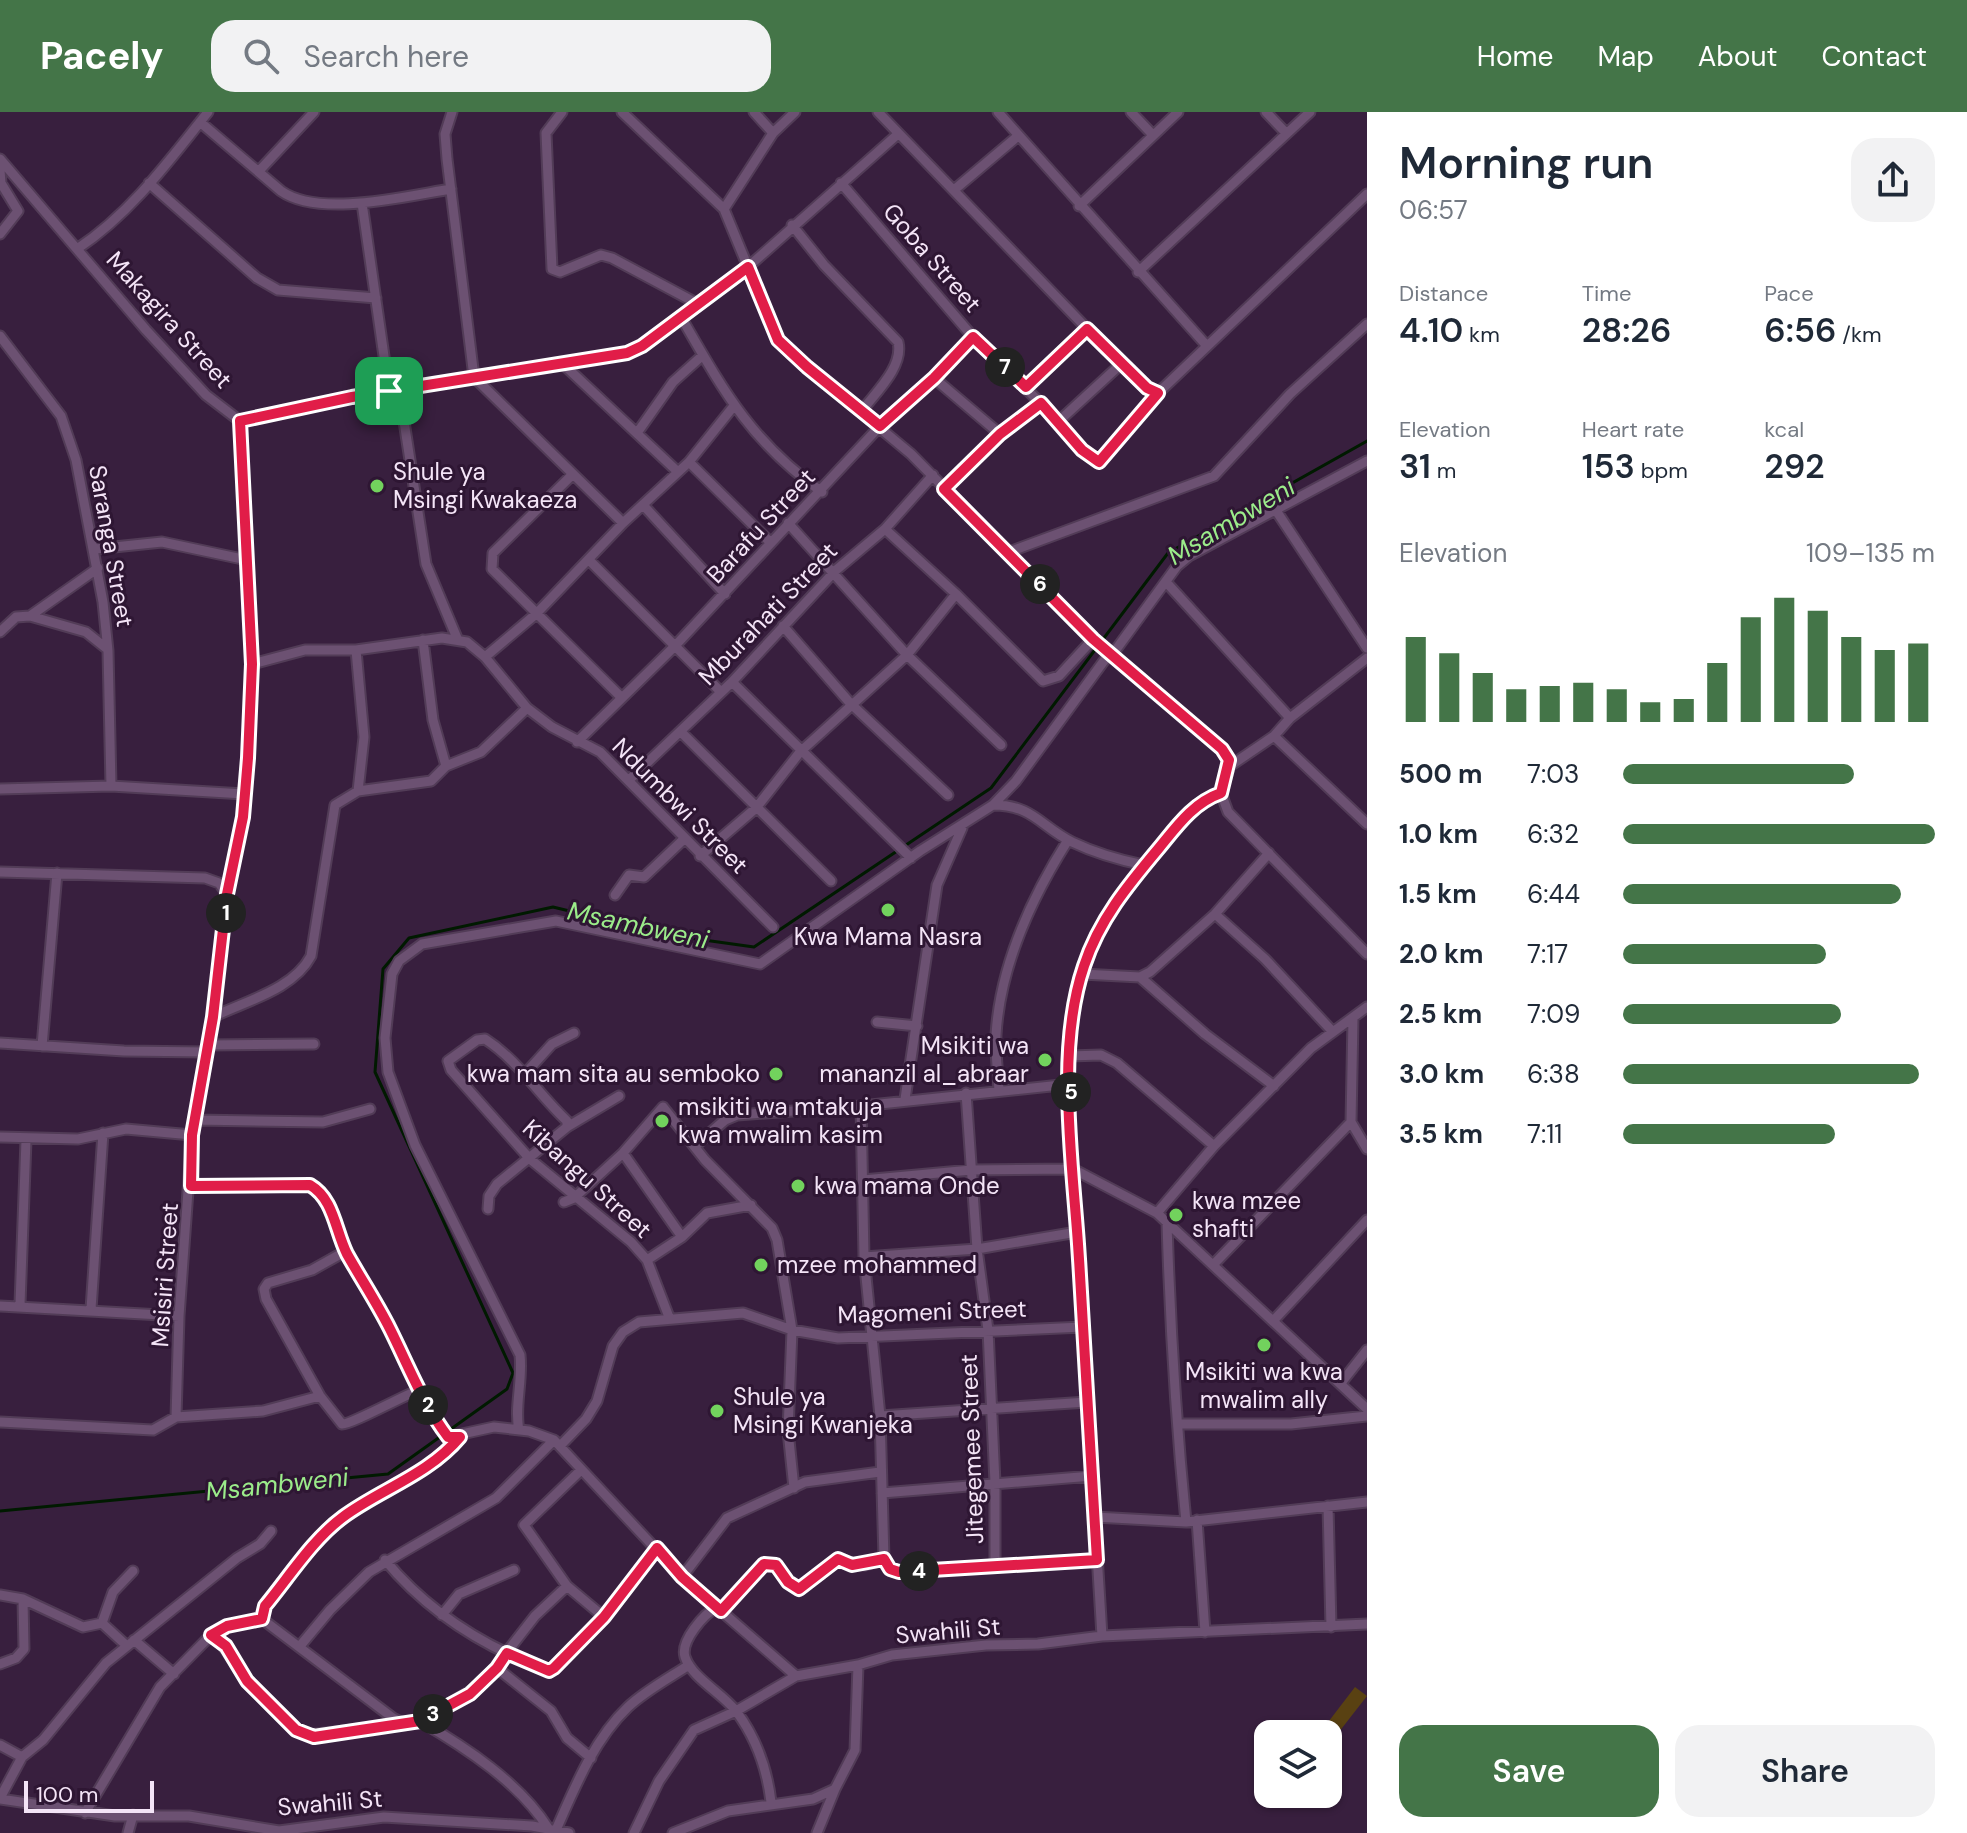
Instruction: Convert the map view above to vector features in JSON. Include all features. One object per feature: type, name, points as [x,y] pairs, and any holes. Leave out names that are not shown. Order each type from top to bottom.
[{"type":"street","points":[[77,249],[99,234],[149,183],[208,112]]},
{"type":"street","points":[[259,171],[314,112]]},
{"type":"street","points":[[452,112],[445,134],[474,377],[623,523]]},
{"type":"street","points":[[562,112],[546,133],[552,269],[560,272],[601,255],[698,304]]},
{"type":"street","points":[[622,112],[724,209],[778,340],[933,475],[1103,648],[1222,749],[1230,766]]},
{"type":"street","points":[[754,112],[773,133]]},
{"type":"street","points":[[724,209],[773,133],[795,112]]},
{"type":"street","points":[[878,112],[1121,364],[1147,388],[1158,393],[1367,196]]},
{"type":"street","points":[[998,112],[1207,346]]},
{"type":"street","points":[[1131,112],[1152,134]]},
{"type":"street","points":[[1079,206],[1178,112]]},
{"type":"street","points":[[1266,112],[1286,133]]},
{"type":"street","points":[[1138,272],[1310,112]]},
{"type":"street","points":[[200,122],[297,200],[362,203],[451,189]]},
{"type":"street","name":"Makagira Street","points":[[0,159],[196,384],[240,421],[394,390],[627,353],[748,267],[898,134]]},
{"type":"street","points":[[954,190],[1018,136]]},
{"type":"street","points":[[0,170],[1,183],[18,211],[0,234]]},
{"type":"street","points":[[149,183],[257,278],[278,290],[376,298]]},
{"type":"street","name":"Goba Street","points":[[841,183],[973,337],[1059,421],[1082,450],[1099,462],[1158,393]]},
{"type":"street","points":[[252,664],[305,650],[356,650],[457,638],[426,564],[376,298],[362,203]]},
{"type":"street","points":[[792,225],[824,265],[898,342],[900,352],[896,363],[861,412]]},
{"type":"street","points":[[681,317],[733,407],[766,446],[822,492]]},
{"type":"street","points":[[1009,552],[1214,476],[1232,461],[1290,394],[1367,324]]},
{"type":"street","points":[[1026,387],[1087,329]]},
{"type":"street","name":"Saranga Street","points":[[0,336],[61,416],[76,460],[95,549],[108,651],[111,786]]},
{"type":"street","name":"Barafu Street","points":[[577,742],[725,594],[880,426],[934,378],[973,337]]},
{"type":"street","points":[[637,433],[673,382],[703,355]]},
{"type":"street","points":[[563,364],[678,472]]},
{"type":"street","points":[[1059,421],[1121,364]]},
{"type":"street","points":[[934,378],[1000,434]]},
{"type":"street","points":[[944,489],[1000,434],[1041,403]]},
{"type":"street","points":[[485,657],[536,614],[590,561],[623,523],[689,462],[733,407]]},
{"type":"street","name":"Msisiri Street","points":[[176,1417],[179,1316],[191,1186],[192,1135],[213,1017],[227,894],[244,794],[252,664],[240,421]]},
{"type":"street","points":[[519,1430],[516,1418],[523,1380],[520,1355],[415,1145],[388,1072],[386,1026],[392,974],[399,961],[422,944],[556,921],[760,964],[906,851],[962,828],[993,805],[1016,781],[1103,648],[1189,556],[1367,461]]},
{"type":"street","points":[[689,462],[771,543]]},
{"type":"street","points":[[573,474],[493,553],[489,561],[492,569],[621,697]]},
{"type":"street","name":"Mburahati Street","points":[[629,780],[682,733],[835,571],[885,529],[933,475]]},
{"type":"street","points":[[644,506],[725,594]]},
{"type":"street","points":[[1275,509],[1367,648]]},
{"type":"street","points":[[788,523],[835,571],[907,655],[1001,745]]},
{"type":"street","points":[[885,529],[1043,681],[1059,676],[1103,648]]},
{"type":"street","points":[[95,549],[162,542],[247,560]]},
{"type":"street","points":[[590,561],[720,691]]},
{"type":"street","points":[[30,616],[98,568]]},
{"type":"street","points":[[1166,582],[1290,718]]},
{"type":"street","points":[[700,856],[756,808],[800,752],[850,703],[907,655],[956,594]]},
{"type":"street","points":[[0,632],[16,617],[30,616],[86,632],[99,639],[108,651]]},
{"type":"street","points":[[783,626],[850,703],[948,795]]},
{"type":"street","name":"Ndumbwi Street","points":[[457,638],[485,657],[527,708],[577,742],[600,752],[773,927]]},
{"type":"street","points":[[423,640],[433,720],[446,766]]},
{"type":"street","points":[[356,650],[364,737],[358,791]]},
{"type":"street","points":[[1367,658],[1290,718],[1274,736],[1230,766],[1221,793],[1228,812],[1367,954]]},
{"type":"street","points":[[732,682],[800,752],[906,851]]},
{"type":"street","points":[[213,1017],[278,987],[304,970],[313,942],[335,805],[358,791],[431,781],[446,766],[481,752],[527,708]]},
{"type":"street","points":[[682,733],[831,881]]},
{"type":"street","points":[[1274,736],[1367,824]]},
{"type":"street","points":[[0,789],[111,786],[244,794]]},
{"type":"street","points":[[1102,1636],[1073,1169],[1069,1056],[1082,974],[1102,926],[1128,883],[1189,812],[1206,798],[1221,793]]},
{"type":"street","points":[[993,805],[1026,809],[1068,840],[1110,858],[1144,865]]},
{"type":"street","points":[[905,1099],[937,885],[962,828]]},
{"type":"street","points":[[615,895],[629,875],[644,877],[685,838]]},
{"type":"street","points":[[999,1091],[996,1035],[1010,965],[1030,908],[1068,840]]},
{"type":"street","points":[[1082,974],[1140,977],[1168,958],[1215,914],[1269,853]]},
{"type":"street","points":[[0,872],[205,878],[219,883],[227,894]]},
{"type":"street","points":[[42,1046],[46,968],[57,873]]},
{"type":"street","points":[[1215,914],[1265,959],[1333,1032]]},
{"type":"street","points":[[1140,977],[1205,1034],[1274,1086]]},
{"type":"street","points":[[1157,1213],[1214,1146],[1311,1048],[1367,1007]]},
{"type":"street","points":[[1353,1018],[1351,1122],[1367,1149]]},
{"type":"street","points":[[877,1022],[917,1026]]},
{"type":"street","points":[[523,1076],[552,1044],[574,1033]]},
{"type":"street","name":"Kibangu Street","points":[[567,1127],[567,1121],[523,1076],[516,1062],[485,1039],[477,1040],[448,1061],[451,1070],[569,1200],[631,1242],[647,1260],[669,1317]]},
{"type":"street","points":[[0,1043],[208,1048],[314,1044]]},
{"type":"street","points":[[1069,1056],[1101,1055],[1117,1063],[1214,1146]]},
{"type":"street","points":[[695,1146],[725,1120],[737,1115],[861,1106],[1070,1084]]},
{"type":"street","name":"Jitegemee Street","points":[[966,1093],[977,1249],[988,1330],[995,1483],[995,1565]]},
{"type":"street","points":[[488,1209],[491,1191],[567,1127],[619,1096]]},
{"type":"street","points":[[861,1106],[864,1257],[880,1416],[884,1559],[890,1569],[899,1572],[1097,1560]]},
{"type":"street","points":[[569,1200],[623,1153],[663,1107],[772,1228],[777,1240],[792,1330],[788,1431],[794,1488]]},
{"type":"street","points":[[195,1120],[323,1122],[370,1109]]},
{"type":"street","points":[[1213,1265],[1351,1122]]},
{"type":"street","points":[[0,1137],[78,1139],[126,1129],[192,1135]]},
{"type":"street","points":[[91,1309],[103,1133]]},
{"type":"street","points":[[20,1304],[26,1140]]},
{"type":"street","points":[[623,1153],[682,1237]]},
{"type":"street","points":[[863,1180],[971,1170],[1073,1169],[1157,1213],[1367,1409]]},
{"type":"street","points":[[191,1186],[310,1185],[327,1201],[346,1251],[445,1433],[460,1437],[494,1427],[519,1430],[557,1443],[682,1577],[796,1676],[736,1711],[694,1730],[659,1781],[634,1833]]},
{"type":"street","points":[[647,1260],[682,1237],[713,1210],[751,1205]]},
{"type":"street","points":[[1274,1320],[1367,1220]]},
{"type":"street","points":[[1167,1223],[1170,1358],[1205,1632]]},
{"type":"street","points":[[864,1257],[977,1249],[1077,1232]]},
{"type":"street","points":[[346,1251],[312,1270],[279,1277],[264,1289],[320,1396],[337,1420],[350,1425],[382,1404],[419,1390]]},
{"type":"street","points":[[0,1306],[20,1304],[58,1310],[91,1309],[179,1316]]},
{"type":"street","name":"Magomeni Street","points":[[557,1443],[586,1419],[597,1401],[613,1346],[623,1332],[639,1322],[743,1313],[792,1330],[838,1338],[1083,1327]]},
{"type":"street","points":[[1341,1383],[1367,1350]]},
{"type":"street","points":[[0,1422],[153,1430],[176,1417],[263,1411],[320,1396]]},
{"type":"street","points":[[880,1416],[1087,1402]]},
{"type":"street","points":[[1180,1424],[1291,1424],[1367,1416]]},
{"type":"street","points":[[262,1619],[265,1606],[331,1527],[355,1509],[409,1480],[449,1450],[460,1437]]},
{"type":"street","points":[[300,1646],[330,1610],[385,1560],[459,1522],[496,1498],[557,1443]]},
{"type":"street","points":[[581,1470],[524,1522],[567,1586],[604,1617]]},
{"type":"street","points":[[682,1577],[727,1518],[810,1481],[880,1472]]},
{"type":"street","points":[[882,1493],[1092,1476]]},
{"type":"street","points":[[1095,1517],[1191,1521],[1367,1502]]},
{"type":"street","points":[[1328,1506],[1331,1627]]},
{"type":"street","points":[[0,1798],[22,1757],[43,1740],[106,1663],[237,1558],[260,1544],[271,1531]]},
{"type":"street","points":[[385,1560],[410,1589],[442,1615],[507,1653],[549,1671],[604,1617],[657,1548]]},
{"type":"street","points":[[771,1802],[767,1766],[736,1711],[689,1665],[684,1654],[686,1644],[704,1618],[719,1609],[764,1564],[776,1565],[788,1582],[799,1589],[824,1572],[835,1560],[865,1565],[884,1559]]},
{"type":"street","points":[[442,1615],[459,1594],[514,1570]]},
{"type":"street","points":[[102,1623],[113,1592],[133,1571]]},
{"type":"street","points":[[211,1635],[226,1646],[247,1681],[296,1730],[308,1735],[405,1724],[420,1721],[470,1694],[497,1668],[535,1616],[567,1586]]},
{"type":"street","points":[[0,1595],[23,1599],[83,1627],[102,1623],[174,1674]]},
{"type":"street","points":[[0,1664],[16,1658],[24,1649],[23,1599]]},
{"type":"street","points":[[85,1813],[147,1704],[211,1635],[227,1626],[262,1619],[405,1724]]},
{"type":"street","name":"Swahili St","points":[[796,1676],[858,1665],[892,1655],[986,1645],[1038,1644],[1102,1636],[1367,1624]]},
{"type":"street","points":[[420,1721],[480,1761],[533,1807],[551,1830],[591,1758],[629,1706],[689,1665]]},
{"type":"street","points":[[817,1833],[855,1750],[858,1665]]},
{"type":"street","points":[[497,1668],[551,1711],[567,1738],[591,1758]]},
{"type":"street","points":[[0,1745],[22,1757]]},
{"type":"street","points":[[673,1833],[696,1829],[728,1811],[771,1802],[813,1799],[835,1789]]},
{"type":"street","name":"Swahili St","points":[[0,1798],[85,1813],[189,1816],[279,1832],[335,1821],[384,1817],[569,1833]]},
{"type":"street","points":[[128,1833],[133,1815]]},
{"type":"shaded area","points":[[1355,1687],[1367,1696],[1342,1728],[1342,1720],[1330,1720]]},
{"type":"waterway","name":"Msambweni","points":[[0,1511],[388,1474],[507,1389],[513,1373],[375,1072],[383,969],[409,938],[553,907],[668,935],[754,947],[991,788],[1168,553],[1367,441]]},
{"type":"place","name":"Shule ya Msingi Kwakaeza","points":[[377,486]]},
{"type":"place","name":"Kwa Mama Nasra","points":[[888,910]]},
{"type":"place","name":"Msikiti wa mananzil al_abraar","points":[[1045,1060]]},
{"type":"place","name":"kwa mam sita au semboko","points":[[776,1074]]},
{"type":"place","name":"msikiti wa mtakuja kwa mwalim kasim","points":[[662,1121]]},
{"type":"place","name":"kwa mama Onde","points":[[798,1186]]},
{"type":"place","name":"kwa mzee shafti","points":[[1176,1215]]},
{"type":"place","name":"mzee mohammed","points":[[761,1265]]},
{"type":"place","name":"Msikiti wa kwa mwalim ally","points":[[1264,1345]]},
{"type":"place","name":"Shule ya Msingi Kwanjeka","points":[[717,1411]]},
{"type":"route","points":[[748,267],[778,340],[880,426],[934,378],[973,337],[1026,387],[1087,329],[1147,388],[1158,393],[1099,462],[1082,450],[1041,403],[1000,434],[944,489],[1109,654],[1222,749],[1230,766],[1221,793],[1206,798],[1189,812],[1128,883],[1113,907],[1084,966],[1071,1029],[1073,1169],[1097,1560],[899,1572],[890,1569],[884,1559],[852,1565],[838,1559],[799,1589],[794,1588],[771,1563],[756,1569],[721,1611],[682,1577],[657,1548],[604,1617],[549,1671],[507,1653],[497,1668],[470,1694],[420,1721],[318,1737],[296,1730],[247,1681],[226,1646],[211,1635],[227,1626],[262,1619],[261,1612],[265,1606],[331,1527],[368,1501],[409,1480],[449,1450],[460,1437],[448,1437],[419,1390],[388,1325],[346,1251],[327,1201],[319,1191],[310,1185],[191,1186],[192,1135],[213,1017],[227,894],[243,817],[248,758],[252,664],[240,421],[389,391],[627,353],[642,346],[748,267]]}]
